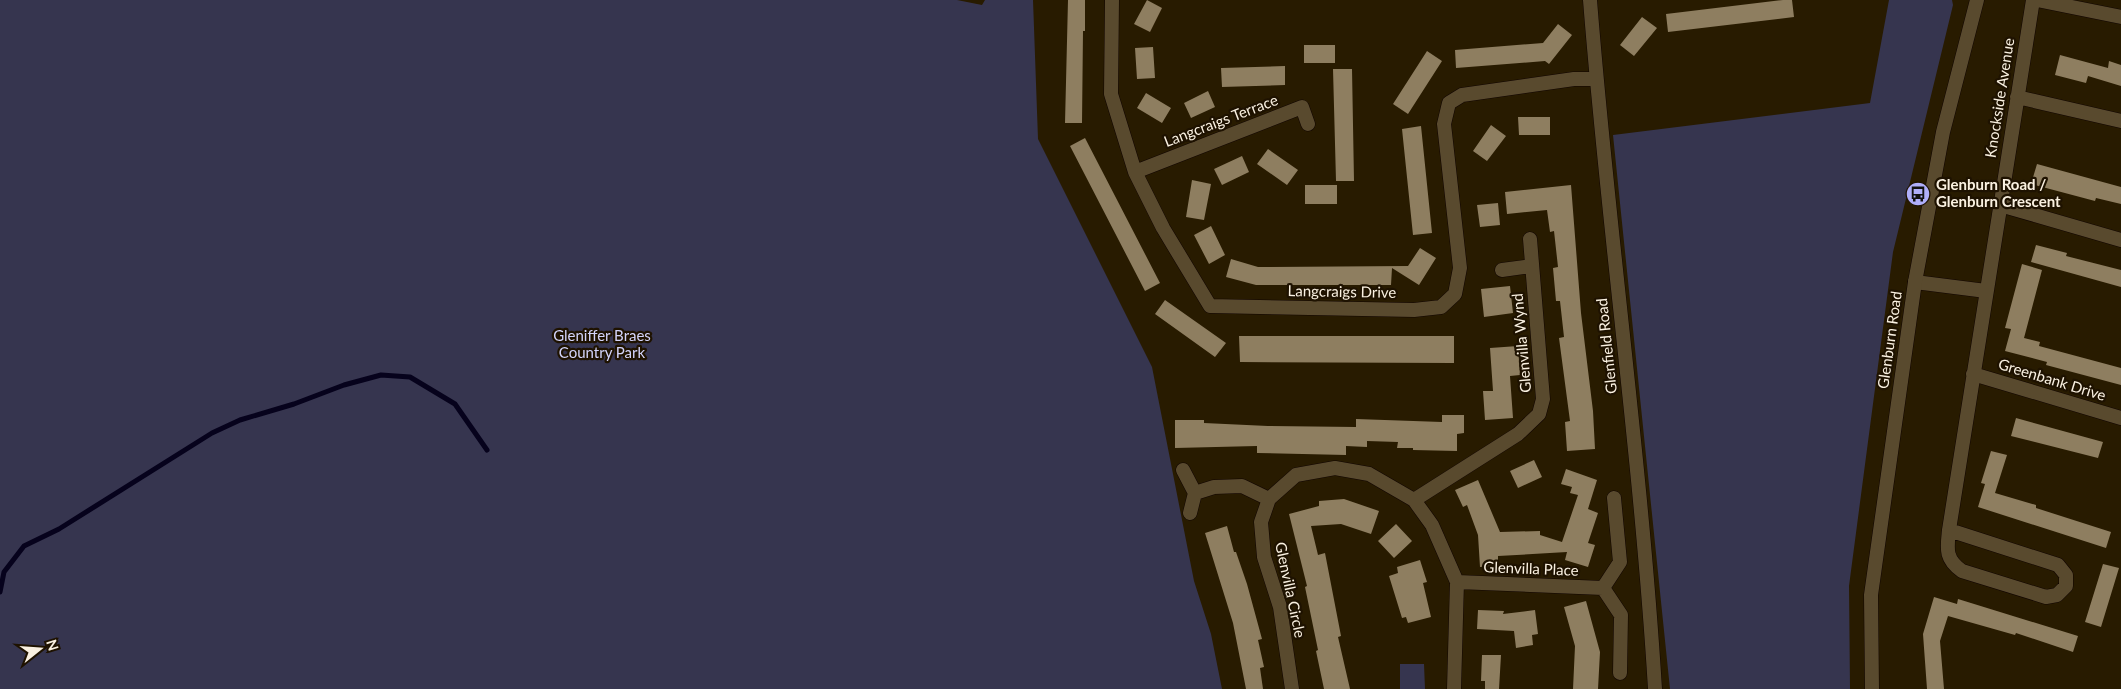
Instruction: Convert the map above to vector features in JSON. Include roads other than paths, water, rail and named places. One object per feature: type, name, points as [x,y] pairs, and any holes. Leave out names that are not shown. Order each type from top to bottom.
[{"type":"street","name":"Langcraigs Drive","points":[[1112,0],[1112,94],[1135,172],[1163,228],[1210,306],[1414,310],[1441,307],[1455,294],[1460,268],[1444,124],[1449,104],[1462,95],[1574,80],[1596,79]]},
{"type":"street","name":"Glenfield Road","points":[[1590,0],[1596,79],[1649,583],[1655,689]]},
{"type":"street","name":"Glenburn Road","points":[[1872,689],[1871,595],[1915,282],[1943,132],[1977,0]]},
{"type":"street","name":"Knockside Avenue","points":[[1949,530],[2058,565],[2066,574],[2066,586],[2058,595],[2046,597],[1962,571],[1953,565],[1948,555],[1949,530],[2033,0]]},
{"type":"street","points":[[2037,0],[2121,16]]},
{"type":"street","points":[[2017,97],[2121,121]]},
{"type":"street","name":"Langcraigs Terrace","points":[[1135,172],[1302,107],[1308,124]]},
{"type":"street","points":[[2000,205],[2121,240]]},
{"type":"street","name":"Glenvilla Wynd","points":[[1414,500],[1518,434],[1539,414],[1543,399],[1530,238]]},
{"type":"street","points":[[1502,270],[1532,266]]},
{"type":"street","points":[[1915,282],[1986,291]]},
{"type":"street","name":"Greenbank Drive","points":[[1974,374],[2121,418]]},
{"type":"street","name":"Glenvilla Circle","points":[[1292,689],[1280,606],[1264,558],[1261,522],[1269,499],[1296,475],[1335,468],[1369,474],[1414,500],[1432,525],[1457,582],[1454,689]]},
{"type":"street","points":[[1183,470],[1195,492],[1190,513]]},
{"type":"street","points":[[1195,492],[1214,487],[1242,486],[1269,499]]},
{"type":"street","points":[[1614,498],[1620,562],[1603,588],[1621,615],[1620,673]]},
{"type":"street","name":"Glenvilla Place","points":[[1457,582],[1603,588]]},
{"type":"waterway","points":[[0,592],[4,572],[24,546],[59,529],[212,433],[240,420],[294,404],[344,385],[381,375],[410,377],[455,404],[487,450]]},
{"type":"place","name":"Glenburn Road / Glenburn Crescent","points":[[1918,194]]},
{"type":"park label","name":"Gleniffer Braes Country Park","points":[[602,344]]}]
